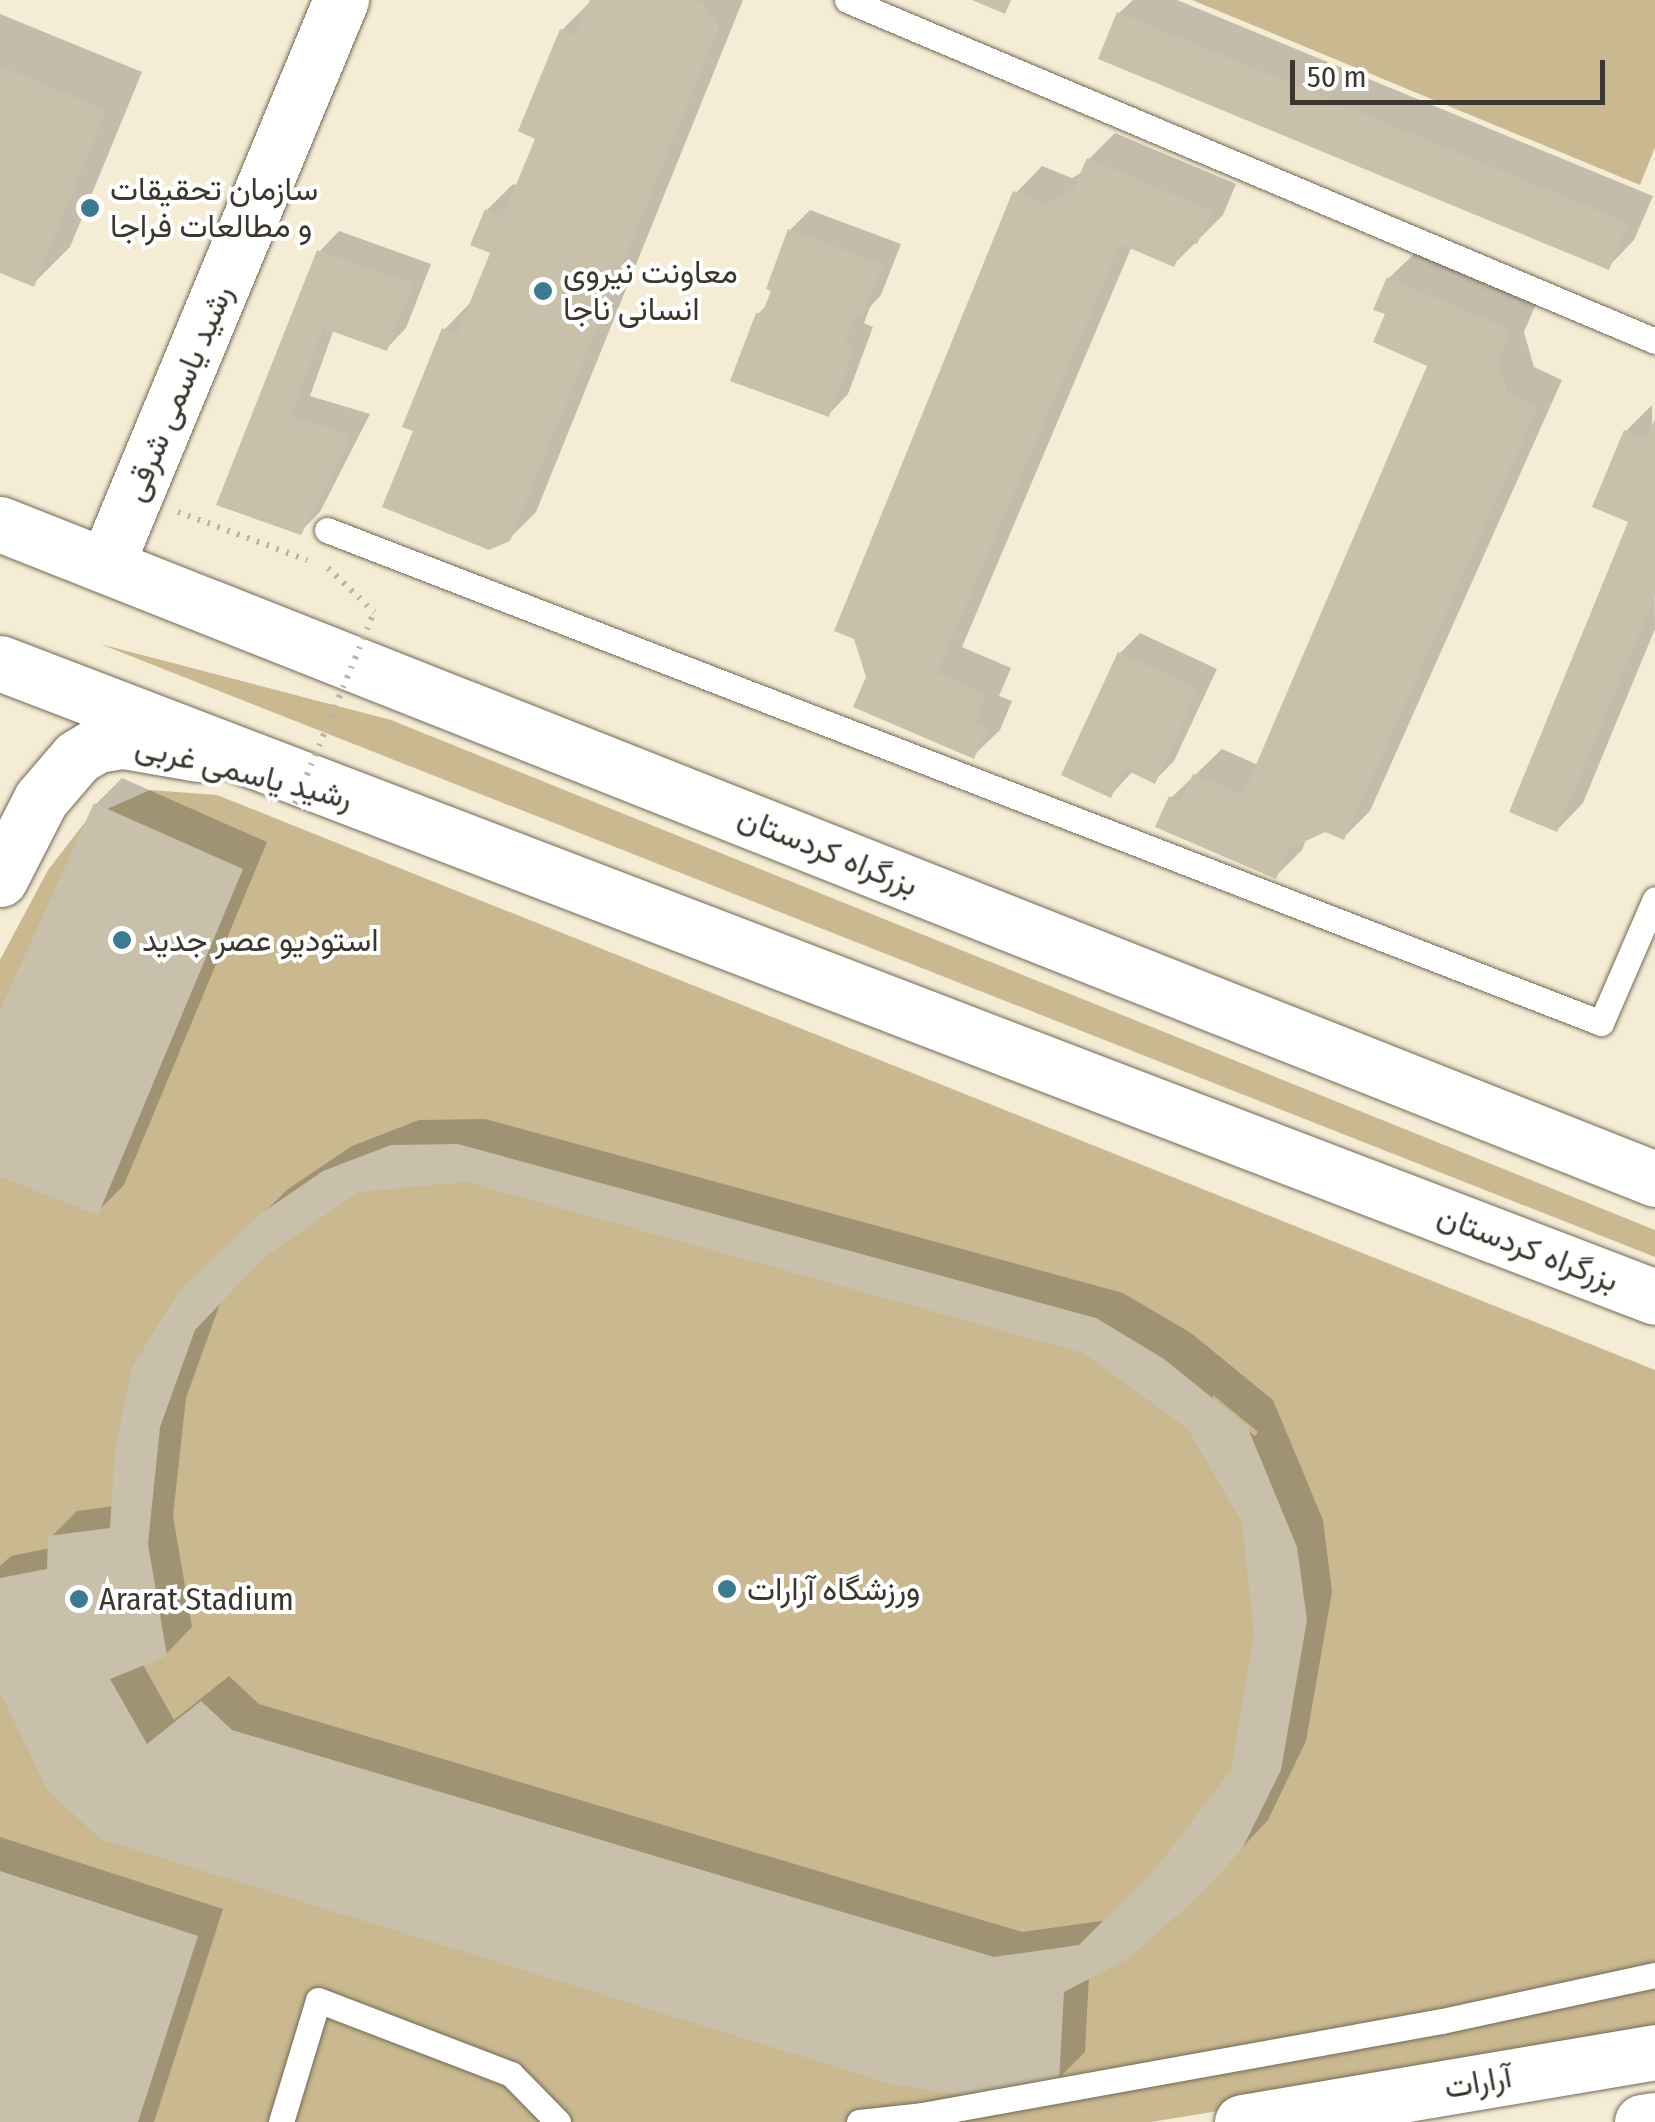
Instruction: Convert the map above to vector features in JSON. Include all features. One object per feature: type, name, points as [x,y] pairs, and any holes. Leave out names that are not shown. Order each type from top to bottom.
[{"type":"main road","name":"رشید یاسمی شرقی","points":[[106,565],[341,0]]},
{"type":"main road","name":"بزرگراه کردستان","points":[[0,524],[1655,1179]]},
{"type":"main road","name":"بزرگراه کردستان","points":[[0,663],[1655,1297]]},
{"type":"main road","name":"رشید یاسمی غربی","points":[[0,879],[50,787],[77,757],[97,745],[123,740],[162,744],[257,778],[379,806]]},
{"type":"main road","name":"آرارات","points":[[1242,2122],[1655,2052]]},
{"type":"main road","points":[[1642,2122],[1655,2120]]},
{"type":"lane","points":[[848,0],[1655,341]]},
{"type":"lane","points":[[327,530],[1601,1023],[1655,899]]},
{"type":"lane","points":[[859,2122],[922,2115],[1442,2021],[1655,1975]]},
{"type":"lane","points":[[281,2122],[318,2000],[511,2074],[558,2122]]},
{"type":"path","points":[[135,496],[328,568],[374,612],[295,804]]},
{"type":"shaded area","points":[[1192,0],[1655,0],[1655,147],[1640,185]]},
{"type":"shaded area","points":[[100,644],[391,720],[1655,1230],[1655,1257]]},
{"type":"shaded area","name":"ورزشگاه آرارات","points":[[150,790],[217,795],[1655,1370],[1655,2040],[1151,2122],[0,2122],[0,960],[48,870],[89,817]]},
{"type":"building","name":"معاونت نیروی انسانی ناجا","points":[[590,0],[695,0],[704,4],[719,26],[510,541],[489,550],[382,507],[413,431],[402,427],[442,328],[457,334],[490,253],[470,245],[485,209],[503,216],[535,139],[518,131],[560,29],[575,35]]},
{"type":"building","points":[[972,0],[1011,0],[1005,14]]},
{"type":"building","points":[[1117,12],[1628,223],[1609,270],[1098,59]]},
{"type":"building","points":[[0,66],[106,110],[34,287],[0,273]]},
{"type":"building","points":[[1087,158],[1212,211],[1197,244],[1186,239],[1174,267],[1120,244],[937,673],[986,695],[975,722],[987,728],[974,759],[853,707],[866,677],[854,639],[834,631],[1013,191],[1044,204],[1074,188]]},
{"type":"building","points":[[788,229],[883,264],[862,318],[855,315],[845,343],[855,347],[829,417],[730,381],[756,313],[762,314],[771,291],[766,289]]},
{"type":"building","points":[[317,250],[413,284],[387,351],[323,328],[291,416],[352,435],[301,535],[216,505]]},
{"type":"building","points":[[1387,277],[1511,330],[1498,360],[1508,394],[1538,407],[1344,840],[1325,832],[1289,849],[1276,879],[1155,827],[1169,796],[1181,802],[1193,774],[1243,795],[1427,366],[1373,342],[1385,314],[1373,310]]},
{"type":"building","points":[[1655,419],[1655,595],[1557,832],[1509,812],[1628,522],[1592,507],[1624,430],[1647,439]]},
{"type":"building","points":[[1118,652],[1198,689],[1155,784],[1124,769],[1111,798],[1061,775]]},
{"type":"building","name":"استودیو عصر جدید","points":[[94,803],[243,869],[98,1215],[0,1177],[0,1010]]},
{"type":"building","name":"Ararat Stadium","points":[[458,1144],[1096,1318],[1164,1359],[1247,1426],[1297,1547],[1307,1620],[1281,1770],[1242,1849],[1200,1895],[1129,1958],[1064,1992],[1059,2081],[961,2095],[891,2084],[100,1839],[47,1789],[0,1692],[0,1578],[47,1569],[48,1536],[110,1528],[115,1450],[132,1367],[180,1290],[259,1215],[323,1171],[391,1145]],"holes":[[[466,1182],[1083,1353],[1187,1428],[1242,1522],[1254,1635],[1231,1770],[1157,1867],[1079,1945],[994,1957],[232,1730],[201,1701],[147,1744],[110,1679],[167,1656],[148,1544],[160,1427],[195,1330],[265,1257],[358,1192]]]},
{"type":"building","points":[[0,1871],[198,1936],[138,2122],[0,2122]]},
{"type":"place","name":"سازمان تحقیقات و مطالعات فراجا","points":[[90,208]]},
{"type":"place","name":"معاونت نیروی انسانی ناجا","points":[[543,291]]},
{"type":"place","name":"استودیو عصر جدید","points":[[122,940]]},
{"type":"place","name":"ورزشگاه آرارات","points":[[727,1589]]},
{"type":"place","name":"Ararat Stadium","points":[[79,1599]]}]
